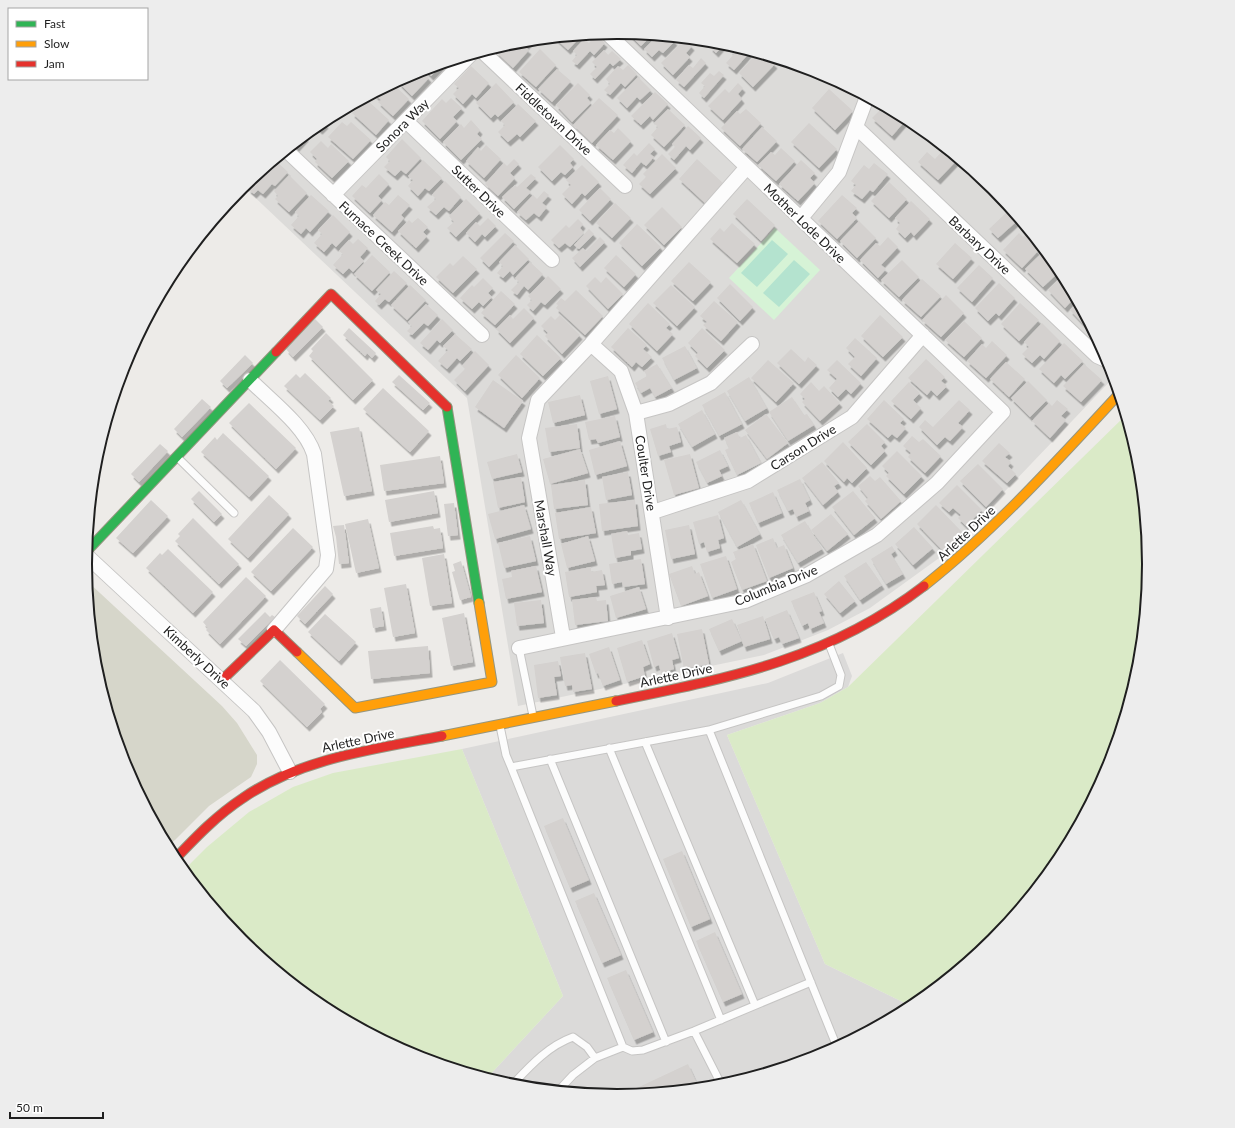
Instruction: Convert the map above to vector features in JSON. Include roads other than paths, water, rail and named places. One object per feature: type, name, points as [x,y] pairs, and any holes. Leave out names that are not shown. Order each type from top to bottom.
[{"type":"street","name":"Mother Lode Drive","points":[[613,39],[1003,412]]},
{"type":"street","name":"Fiddletown Drive","points":[[487,56],[625,186]]},
{"type":"street","name":"Sonora Way","points":[[333,195],[462,63]]},
{"type":"street","points":[[801,218],[839,172],[865,101]]},
{"type":"street","name":"Sutter Drive","points":[[406,121],[552,260]]},
{"type":"street","name":"Barbary Drive","points":[[856,127],[1097,356],[1100,357]]},
{"type":"street","name":"Furnace Creek Drive","points":[[290,153],[482,335]]},
{"type":"street","points":[[591,344],[747,167]]},
{"type":"street","points":[[93,545],[331,294],[447,407],[492,682],[355,708],[274,630]]},
{"type":"street","name":"Carson Drive","points":[[653,512],[748,481],[852,417],[923,335]]},
{"type":"street","name":"Coulter Drive","points":[[591,344],[621,371],[636,413],[653,512],[668,618]]},
{"type":"street","name":"Marshall Way","points":[[563,637],[528,438],[538,400],[591,344]]},
{"type":"street","points":[[636,413],[669,404],[711,383],[752,344]]},
{"type":"street","points":[[222,680],[274,630],[326,569],[328,555],[314,454],[310,442],[296,425],[250,380]]},
{"type":"street","name":"Arlette Drive","points":[[180,854],[215,819],[252,792],[290,772],[330,758],[500,724],[534,719],[758,671],[829,644],[898,606],[946,571],[990,531],[1116,397]]},
{"type":"street","name":"Columbia Drive","points":[[519,648],[563,637],[668,618],[745,601],[807,576],[877,535],[937,483],[1003,412]]},
{"type":"street","name":"Kimberly Drive","points":[[92,561],[222,680],[254,712],[276,744],[290,772]]},
{"type":"lane","points":[[177,456],[234,513]]},
{"type":"lane","points":[[511,767],[709,730],[821,696],[839,686],[841,676],[829,644]]},
{"type":"lane","points":[[519,648],[534,719]]},
{"type":"lane","points":[[500,724],[506,755],[623,1047],[632,1051],[643,1050],[694,1031],[811,982]]},
{"type":"lane","points":[[709,730],[835,1042]]},
{"type":"lane","points":[[645,742],[756,1005]]},
{"type":"lane","points":[[609,748],[721,1020]]},
{"type":"lane","points":[[550,759],[666,1042]]},
{"type":"lane","points":[[694,1031],[719,1079]]},
{"type":"lane","points":[[517,1079],[536,1060],[561,1041],[573,1037],[587,1047],[595,1058]]},
{"type":"lane","points":[[563,1086],[573,1075],[595,1058],[623,1047]]}]
